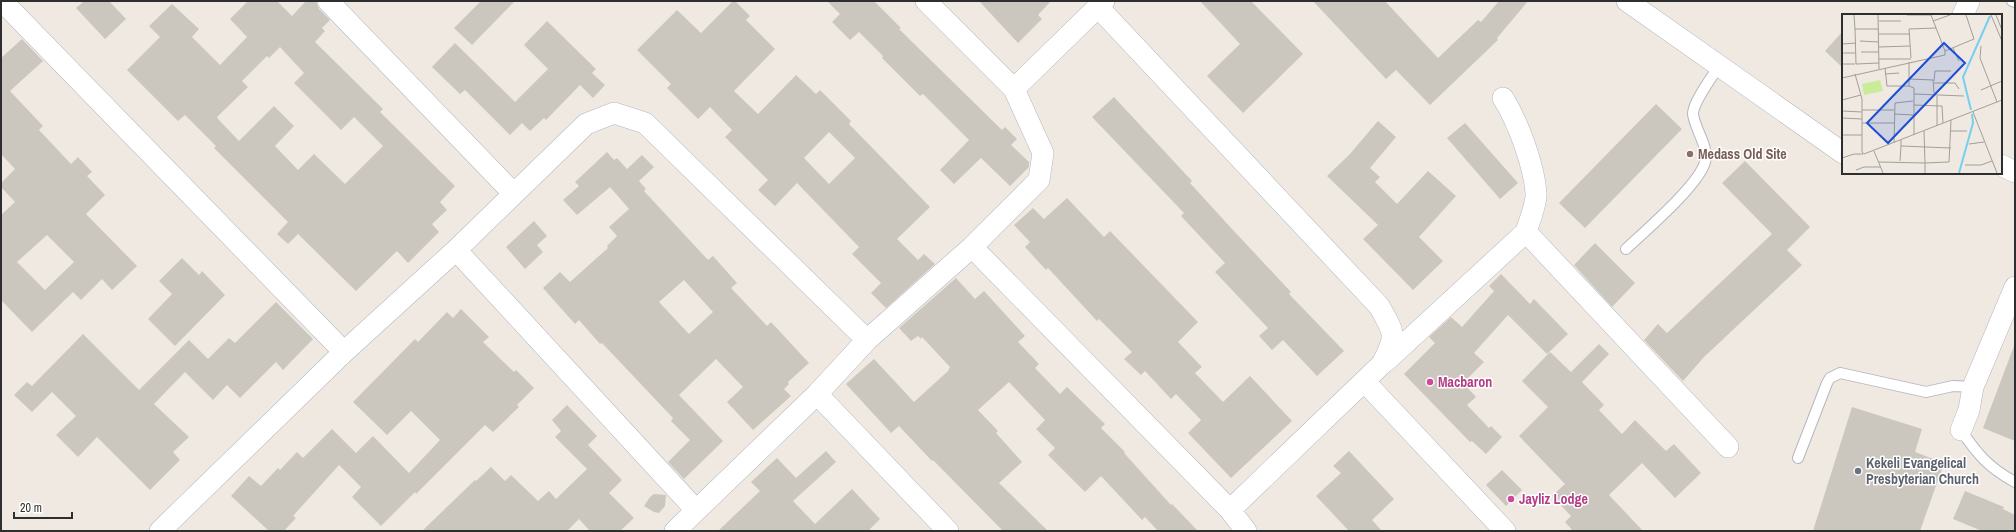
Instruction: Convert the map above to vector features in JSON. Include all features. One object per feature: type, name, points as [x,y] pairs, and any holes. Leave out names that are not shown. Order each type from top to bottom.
[{"type":"street","points":[[2,1],[344,352]]},
{"type":"street","points":[[328,1],[514,194]]},
{"type":"street","points":[[675,531],[817,394],[867,340],[972,247],[1039,180],[1043,153],[1014,89],[926,1]]},
{"type":"street","points":[[1627,1],[1842,152]]},
{"type":"street","points":[[1963,14],[1969,1]]},
{"type":"street","points":[[1014,89],[1101,4],[1379,306],[1391,327],[1393,343],[1382,364]]},
{"type":"street","points":[[1230,510],[1365,382],[1382,364],[1526,232],[1537,194],[1526,150],[1511,112],[1502,98]]},
{"type":"street","points":[[160,531],[344,352],[456,250],[586,124],[614,113],[645,122],[867,340]]},
{"type":"street","points":[[2002,166],[2015,172]]},
{"type":"street","points":[[1526,232],[1728,447]]},
{"type":"street","points":[[972,247],[1230,510],[1246,531]]},
{"type":"street","points":[[456,250],[696,510]]},
{"type":"street","points":[[1961,430],[1969,410],[1973,388],[2015,286]]},
{"type":"street","points":[[1365,382],[1505,531]]},
{"type":"street","points":[[817,394],[948,531]]},
{"type":"lane","points":[[1626,249],[1697,179],[1705,161],[1704,148],[1693,114],[1696,103],[1719,66]]},
{"type":"lane","points":[[1798,458],[1827,383],[1834,375],[1840,373],[1926,392],[1953,386],[1973,388]]},
{"type":"lane","points":[[1961,430],[1978,456],[2003,476],[2015,482]]},
{"type":"building","points":[[84,1],[109,1],[126,19],[105,39],[76,8]]},
{"type":"building","points":[[248,1],[277,1],[292,16],[306,1],[316,1],[319,9],[330,20],[322,28],[325,31],[315,42],[383,109],[380,112],[455,186],[440,202],[447,210],[432,224],[439,232],[408,263],[397,251],[356,291],[298,234],[288,244],[277,234],[288,222],[214,148],[216,146],[185,115],[178,121],[127,70],[160,37],[149,26],[172,4],[199,29],[192,37],[220,65],[247,37],[230,19]],"holes":[[[280,47],[304,73],[294,83],[341,130],[354,117],[383,146],[345,184],[314,154],[298,170],[275,146],[294,126],[274,106],[239,141],[217,117],[248,87],[242,81],[267,56],[269,58]]]},
{"type":"building","points":[[481,1],[515,1],[472,45],[454,28]]},
{"type":"building","points":[[733,1],[735,1],[750,16],[746,20],[775,49],[734,91],[758,114],[796,75],[816,94],[820,90],[851,121],[849,124],[930,207],[897,239],[918,260],[924,254],[935,264],[886,308],[871,293],[881,283],[852,254],[859,247],[797,183],[775,206],[758,190],[768,180],[725,137],[732,130],[710,107],[698,119],[667,88],[671,84],[637,50],[677,10],[701,33]],"holes":[[[829,132],[855,158],[829,184],[804,158]]]},
{"type":"building","points":[[827,1],[874,1],[901,28],[899,29],[1002,130],[1005,127],[1017,139],[1011,145],[1029,162],[1029,167],[1010,186],[981,158],[954,184],[940,170],[969,140],[923,94],[920,96],[882,58],[883,56],[859,32],[850,40],[832,22],[840,14]]},
{"type":"building","points":[[979,1],[1051,1],[1038,15],[1042,19],[1018,43]]},
{"type":"building","points":[[1200,1],[1251,1],[1303,54],[1243,113],[1207,76],[1240,44]]},
{"type":"building","points":[[1313,1],[1385,1],[1438,58],[1478,20],[1481,22],[1499,1],[1528,1],[1497,38],[1498,40],[1430,105],[1396,70],[1386,79]]},
{"type":"building","points":[[547,21],[596,69],[592,73],[605,85],[593,98],[580,85],[546,120],[544,118],[530,131],[522,123],[510,135],[465,90],[460,94],[432,67],[455,43],[515,102],[548,69],[524,45]]},
{"type":"building","points":[[1842,32],[1842,67],[1825,51]]},
{"type":"building","points":[[22,39],[43,61],[10,91],[43,126],[39,130],[71,164],[78,157],[92,172],[87,176],[105,195],[86,214],[137,266],[112,290],[102,279],[81,300],[73,292],[32,332],[1,300],[1,215],[15,202],[1,187],[1,183],[15,169],[1,154],[1,58]],"holes":[[[47,235],[74,262],[45,290],[17,262]]]},
{"type":"building","points":[[1114,97],[1192,181],[1190,183],[1291,292],[1289,294],[1344,351],[1317,376],[1283,340],[1272,350],[1259,336],[1268,328],[1215,272],[1225,263],[1181,216],[1184,213],[1092,117]]},
{"type":"building","points":[[1656,104],[1682,129],[1585,228],[1559,203]]},
{"type":"building","points":[[1378,121],[1396,137],[1370,168],[1380,177],[1375,182],[1397,204],[1428,171],[1456,196],[1419,237],[1443,261],[1413,290],[1363,239],[1378,225],[1327,176],[1349,155]]},
{"type":"building","points":[[1465,123],[1518,183],[1500,199],[1447,138]]},
{"type":"building","points":[[607,152],[614,160],[617,158],[627,169],[642,155],[654,167],[639,181],[646,189],[644,191],[708,260],[713,256],[737,283],[731,288],[767,326],[771,322],[809,363],[788,382],[789,384],[784,389],[791,396],[753,430],[727,402],[743,387],[716,359],[679,395],[723,441],[684,479],[668,462],[690,440],[671,421],[673,418],[602,343],[600,344],[579,320],[575,324],[543,288],[560,272],[570,282],[608,248],[607,246],[617,236],[609,227],[629,209],[610,187],[577,215],[563,200],[579,186],[575,182]],"holes":[[[684,280],[713,312],[689,334],[659,302]]]},
{"type":"building","points":[[1745,161],[1810,227],[1787,250],[1802,265],[1704,357],[1683,381],[1644,340],[1658,324],[1667,333],[1772,234],[1722,183]]},
{"type":"building","points":[[1067,198],[1104,237],[1110,231],[1198,322],[1178,342],[1202,367],[1195,373],[1223,402],[1250,376],[1292,421],[1231,478],[1188,433],[1201,420],[1176,394],[1171,399],[1145,371],[1141,375],[1124,359],[1132,352],[1099,319],[1097,321],[1048,268],[1046,270],[1025,247],[1030,242],[1014,225],[1033,208],[1044,219]]},
{"type":"building","points":[[534,221],[547,236],[537,245],[543,252],[525,269],[506,247]]},
{"type":"building","points":[[1595,243],[1635,283],[1612,307],[1574,265]]},
{"type":"building","points":[[182,258],[199,275],[202,271],[225,295],[175,346],[148,319],[172,294],[159,281]]},
{"type":"building","points":[[1501,274],[1530,304],[1534,299],[1568,334],[1547,354],[1508,315],[1474,353],[1484,362],[1463,383],[1476,397],[1467,405],[1489,428],[1491,426],[1502,437],[1486,454],[1472,441],[1470,442],[1404,374],[1435,343],[1429,337],[1451,317],[1462,327],[1494,291],[1489,286]]},
{"type":"building","points":[[956,278],[975,299],[984,291],[1025,336],[1018,342],[1039,364],[1035,368],[1060,394],[1067,387],[1105,424],[1101,428],[1125,452],[1124,453],[1171,505],[1172,504],[1198,531],[1158,531],[1145,517],[1142,520],[1101,476],[1085,492],[1048,455],[1055,448],[1036,429],[1045,420],[1009,382],[978,410],[998,431],[996,433],[1022,462],[999,483],[1048,531],[1003,531],[899,426],[891,433],[846,384],[874,359],[914,402],[948,371],[950,367],[922,337],[921,339],[918,336],[911,341],[899,328]]},
{"type":"building","points":[[276,302],[313,339],[283,370],[276,362],[240,398],[227,385],[213,400],[185,372],[154,404],[189,437],[173,452],[180,460],[150,490],[97,437],[78,457],[56,435],[76,416],[52,392],[32,412],[14,395],[27,382],[32,386],[83,334],[139,390],[189,340],[208,359],[229,338],[235,343]]},
{"type":"building","points":[[461,309],[489,337],[483,342],[514,372],[516,370],[534,388],[517,405],[519,407],[493,432],[485,425],[416,494],[415,492],[381,526],[352,497],[361,487],[339,465],[293,516],[296,518],[284,531],[269,531],[231,496],[249,476],[261,486],[278,468],[280,470],[297,452],[303,458],[332,429],[356,453],[373,436],[409,473],[440,440],[411,411],[387,435],[353,402],[415,339],[418,342],[447,312],[453,318]]},
{"type":"building","points":[[1599,344],[1609,354],[1582,382],[1604,405],[1599,410],[1622,434],[1635,420],[1666,451],[1674,444],[1701,473],[1675,498],[1642,463],[1609,495],[1643,531],[1573,531],[1565,522],[1571,516],[1552,496],[1565,484],[1519,436],[1548,407],[1522,381],[1550,352],[1571,372]]},
{"type":"building","points":[[2015,346],[2015,441],[1983,428]]},
{"type":"building","points":[[567,405],[597,436],[588,445],[622,480],[609,493],[634,518],[620,531],[590,531],[579,519],[567,531],[422,531],[475,480],[476,481],[491,467],[505,481],[511,475],[538,501],[549,491],[556,499],[587,469],[555,437],[561,431],[552,420]]},
{"type":"building","points":[[1852,407],[1922,429],[1915,452],[1944,463],[1920,531],[1813,531]]},
{"type":"building","points":[[826,451],[836,462],[793,501],[815,524],[852,489],[880,519],[868,531],[718,531],[760,491],[751,482],[777,458],[796,478]]},
{"type":"building","points":[[1349,451],[1394,499],[1372,520],[1382,531],[1349,531],[1316,496],[1341,473],[1333,466]]},
{"type":"building","points":[[1502,470],[1522,490],[1506,506],[1486,485]]},
{"type":"building","points":[[1965,491],[2004,507],[2003,509],[2015,515],[2015,531],[1982,531],[1953,519]]},
{"type":"building","points":[[654,494],[666,495],[665,506],[659,513],[654,512],[644,506]]},
{"type":"place","name":"Medass Old Site","points":[[1690,154]]},
{"type":"place","name":"Macbaron","points":[[1430,382]]},
{"type":"place","name":"Kekeli Evangelical Presbyterian Church","points":[[1858,471]]},
{"type":"place","name":"Jayliz Lodge","points":[[1511,499]]}]
